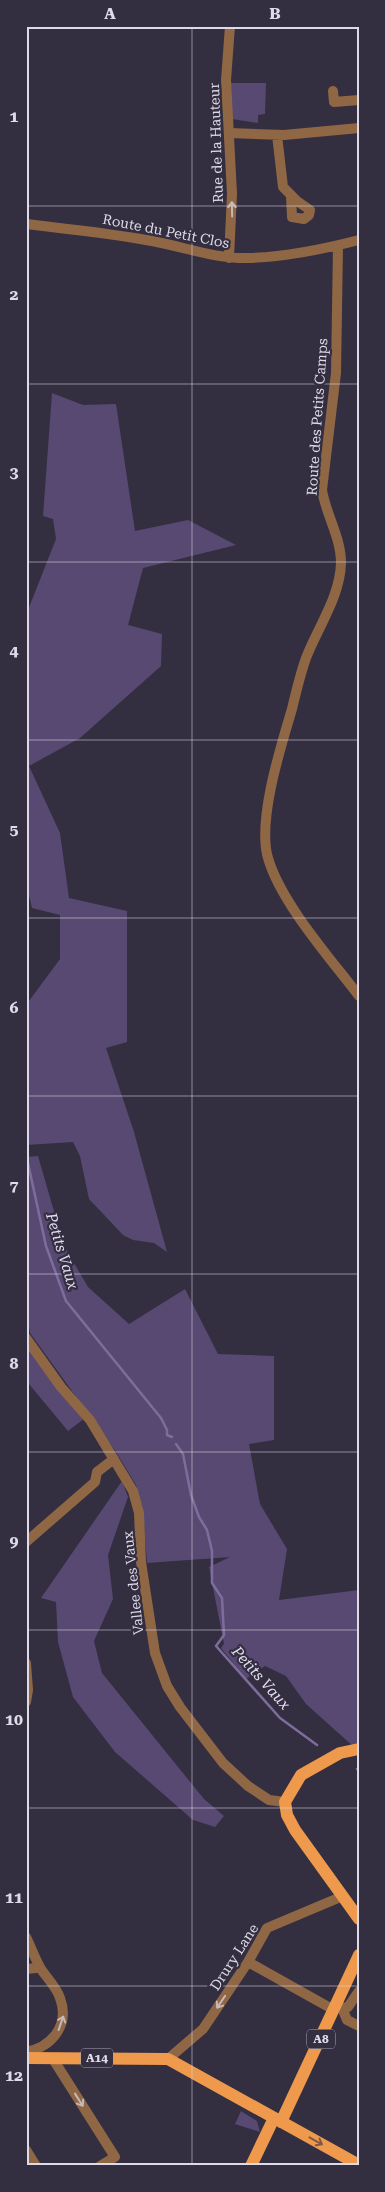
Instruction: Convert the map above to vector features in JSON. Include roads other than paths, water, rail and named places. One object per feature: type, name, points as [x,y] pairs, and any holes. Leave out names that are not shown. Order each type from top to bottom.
[{"type":"main road","points":[[359,1749],[340,1753],[301,1775],[285,1802],[287,1815],[295,1830],[359,1919]]},
{"type":"main road","name":"A8","points":[[251,2166],[338,2008],[359,1955]]},
{"type":"main road","name":"A14","points":[[26,2058],[168,2059],[353,2164]]},
{"type":"street","name":"Rue de la Hauteur","points":[[229,258],[232,214],[226,80],[230,26]]},
{"type":"street","points":[[333,91],[334,102],[359,100]]},
{"type":"street","points":[[229,133],[276,135],[359,128]]},
{"type":"street","points":[[276,135],[283,188],[291,196]]},
{"type":"street","name":"Route du Petit Clos","points":[[26,224],[128,237],[207,255],[229,258],[250,258],[338,246],[359,240]]},
{"type":"street","name":"Route des Petits Camps","points":[[338,246],[336,373],[322,490],[325,505],[337,537],[341,561],[340,582],[306,659],[279,753],[266,815],[267,856],[281,891],[359,996]]},
{"type":"street","name":"Vallee des Vaux","points":[[26,1338],[61,1387],[90,1420],[132,1491],[139,1513],[141,1562],[155,1653],[167,1686],[180,1707],[223,1763],[248,1786],[269,1800],[285,1802]]},
{"type":"street","points":[[26,1542],[95,1482],[97,1472],[114,1459]]},
{"type":"street","points":[[26,1663],[28,1690],[26,1702]]},
{"type":"street","name":"Drury Lane","points":[[168,2059],[203,2029],[248,1962],[267,1928],[343,1896]]},
{"type":"street","points":[[26,1937],[40,1968],[60,1997],[64,2015],[59,2029],[46,2046],[26,2052]]},
{"type":"street","points":[[248,1962],[338,2008],[346,2020],[359,2026]]},
{"type":"street","points":[[338,2008],[348,2007],[359,1991]]},
{"type":"street","points":[[53,2059],[115,2157],[100,2166]]},
{"type":"street","points":[[26,2150],[36,2166]]},
{"type":"waterway","name":"Petits Vaux","points":[[26,1154],[46,1246],[66,1301],[161,1418],[167,1430],[167,1435],[172,1437]]},
{"type":"waterway","name":"Petits Vaux","points":[[176,1444],[183,1454],[191,1495],[199,1517],[207,1530],[212,1551],[212,1583],[222,1598],[224,1635],[216,1646],[280,1718],[317,1745]]}]
